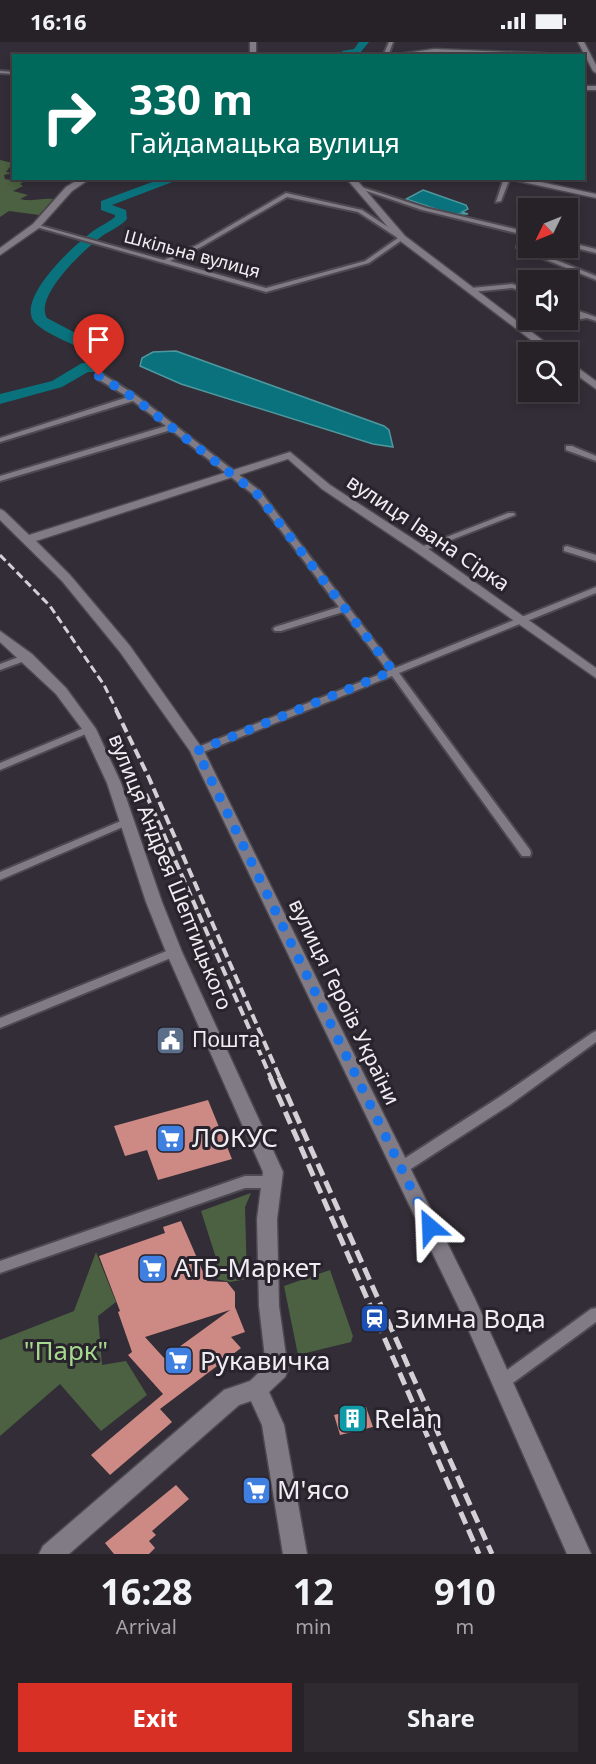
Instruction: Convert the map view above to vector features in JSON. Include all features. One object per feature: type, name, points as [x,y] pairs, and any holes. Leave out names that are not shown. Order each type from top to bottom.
[{"type":"street","points":[[581,42],[586,57],[596,71]]},
{"type":"street","points":[[405,54],[434,51],[491,54]]},
{"type":"street","points":[[0,252],[36,226],[64,193],[84,180]]},
{"type":"street","points":[[352,180],[402,238]]},
{"type":"street","points":[[498,201],[506,180]]},
{"type":"street","points":[[517,180],[596,196]]},
{"type":"street","points":[[357,186],[424,209],[518,232]]},
{"type":"street","points":[[164,262],[199,246],[286,195],[360,211],[402,238],[518,325]]},
{"type":"street","name":"Шкільна вулиця","points":[[36,226],[266,290],[368,262],[402,238]]},
{"type":"street","points":[[578,247],[596,251]]},
{"type":"street","points":[[546,258],[596,278]]},
{"type":"street","points":[[471,290],[512,286],[518,288]]},
{"type":"street","points":[[578,314],[585,317]]},
{"type":"street","points":[[578,318],[596,318]]},
{"type":"street","points":[[525,330],[540,342]]},
{"type":"street","points":[[578,372],[596,386]]},
{"type":"street","points":[[99,376],[134,398],[232,472],[257,494],[393,671],[526,853]]},
{"type":"street","points":[[0,440],[134,398]]},
{"type":"street","points":[[0,479],[172,427]]},
{"type":"street","points":[[569,448],[596,459]]},
{"type":"street","name":"вулиця Івана Сірка","points":[[27,540],[281,455],[296,457],[326,487],[420,549],[596,674]]},
{"type":"street","name":"вулиця Героїв України","points":[[0,513],[66,578],[124,649],[197,751],[468,1305],[579,1554]]},
{"type":"street","points":[[420,549],[511,515]]},
{"type":"street","points":[[567,549],[596,558]]},
{"type":"street","points":[[197,751],[596,590]]},
{"type":"street","points":[[278,629],[345,608]]},
{"type":"street","name":"вулиця Андрея Шептицького","points":[[0,635],[27,657],[61,691],[89,729],[128,821],[154,902],[174,952],[273,1172],[274,1182],[267,1219],[269,1306],[277,1370],[257,1389]]},
{"type":"street","points":[[0,667],[27,657]]},
{"type":"street","points":[[0,767],[89,729]]},
{"type":"street","points":[[0,876],[128,821]]},
{"type":"street","points":[[0,1023],[174,952]]},
{"type":"street","points":[[401,1168],[506,1100],[596,1036]]},
{"type":"street","points":[[0,1267],[245,1182],[274,1182]]},
{"type":"street","points":[[501,1383],[596,1314]]},
{"type":"street","points":[[51,1554],[232,1396],[257,1389],[273,1425],[295,1554]]},
{"type":"green space","points":[[0,160],[12,163],[6,172],[12,173],[4,175],[5,179],[23,182],[20,184],[23,186],[13,191],[28,195],[20,199],[53,199],[39,215],[9,211],[0,217]]},
{"type":"green space","points":[[251,1193],[245,1207],[247,1279],[230,1282],[212,1278],[217,1261],[201,1211]]},
{"type":"green space","name":"\"Парк\"","points":[[96,1252],[116,1302],[98,1316],[102,1365],[126,1361],[147,1395],[101,1431],[60,1384],[0,1436],[0,1340],[74,1311]]},
{"type":"green space","points":[[330,1270],[353,1336],[351,1342],[298,1355],[284,1286]]},
{"type":"water","points":[[423,190],[466,205],[468,209],[462,212],[468,214],[451,214],[406,199]]},
{"type":"water","points":[[176,351],[384,426],[389,430],[393,447],[373,444],[181,384],[140,366],[142,358],[153,352]]},
{"type":"building","name":"Пошта","points":[[177,1029],[185,1047],[165,1052],[158,1034]]},
{"type":"building","name":"ЛОКУС","points":[[208,1100],[232,1159],[158,1180],[147,1150],[125,1156],[114,1126]]},
{"type":"building","points":[[181,1221],[207,1281],[227,1282],[235,1292],[235,1307],[245,1332],[231,1337],[241,1348],[160,1409],[172,1422],[110,1475],[91,1455],[163,1394],[128,1355],[132,1352],[118,1312],[120,1311],[99,1256],[165,1233],[163,1227]],"holes":[[[230,1310],[164,1358],[145,1337]]]},
{"type":"building","name":"Relan","points":[[366,1407],[373,1427],[340,1435],[334,1415]]},
{"type":"building","name":"М'ясо","points":[[265,1477],[268,1500],[248,1503],[244,1481]]},
{"type":"building","points":[[176,1485],[189,1499],[152,1531],[156,1535],[149,1541],[155,1548],[149,1554],[114,1554],[105,1543]]},
{"type":"waterway","name":"Зимна Вода","points":[[345,54],[357,51],[364,42]]},
{"type":"waterway","name":"Зимна Вода","points":[[0,399],[57,384],[87,366],[95,369],[105,361],[99,351],[41,321],[37,313],[38,303],[44,290],[64,265],[93,237],[121,219],[122,213],[105,207],[105,204],[171,180]]},
{"type":"railway","points":[[0,555],[50,606],[104,685],[117,711]]},
{"type":"railway","points":[[116,710],[149,778],[280,1078]]},
{"type":"railway","points":[[146,794],[271,1078]]},
{"type":"railway","points":[[270,1077],[479,1554]]},
{"type":"railway","points":[[279,1077],[492,1554]]},
{"type":"place","name":"Пошта","points":[[171,1040]]},
{"type":"place","name":"ЛОКУС","points":[[171,1138]]},
{"type":"place","name":"АТБ-Маркет","points":[[153,1268]]},
{"type":"place","name":"Зимна Вода","points":[[374,1319]]},
{"type":"place","name":"Рукавичка","points":[[179,1361]]},
{"type":"place","name":"Relan","points":[[353,1419]]},
{"type":"place","name":"М'ясо","points":[[256,1490]]},
{"type":"route","points":[[99,376],[134,398],[232,472],[257,494],[393,671],[197,751],[430,1227]]}]
